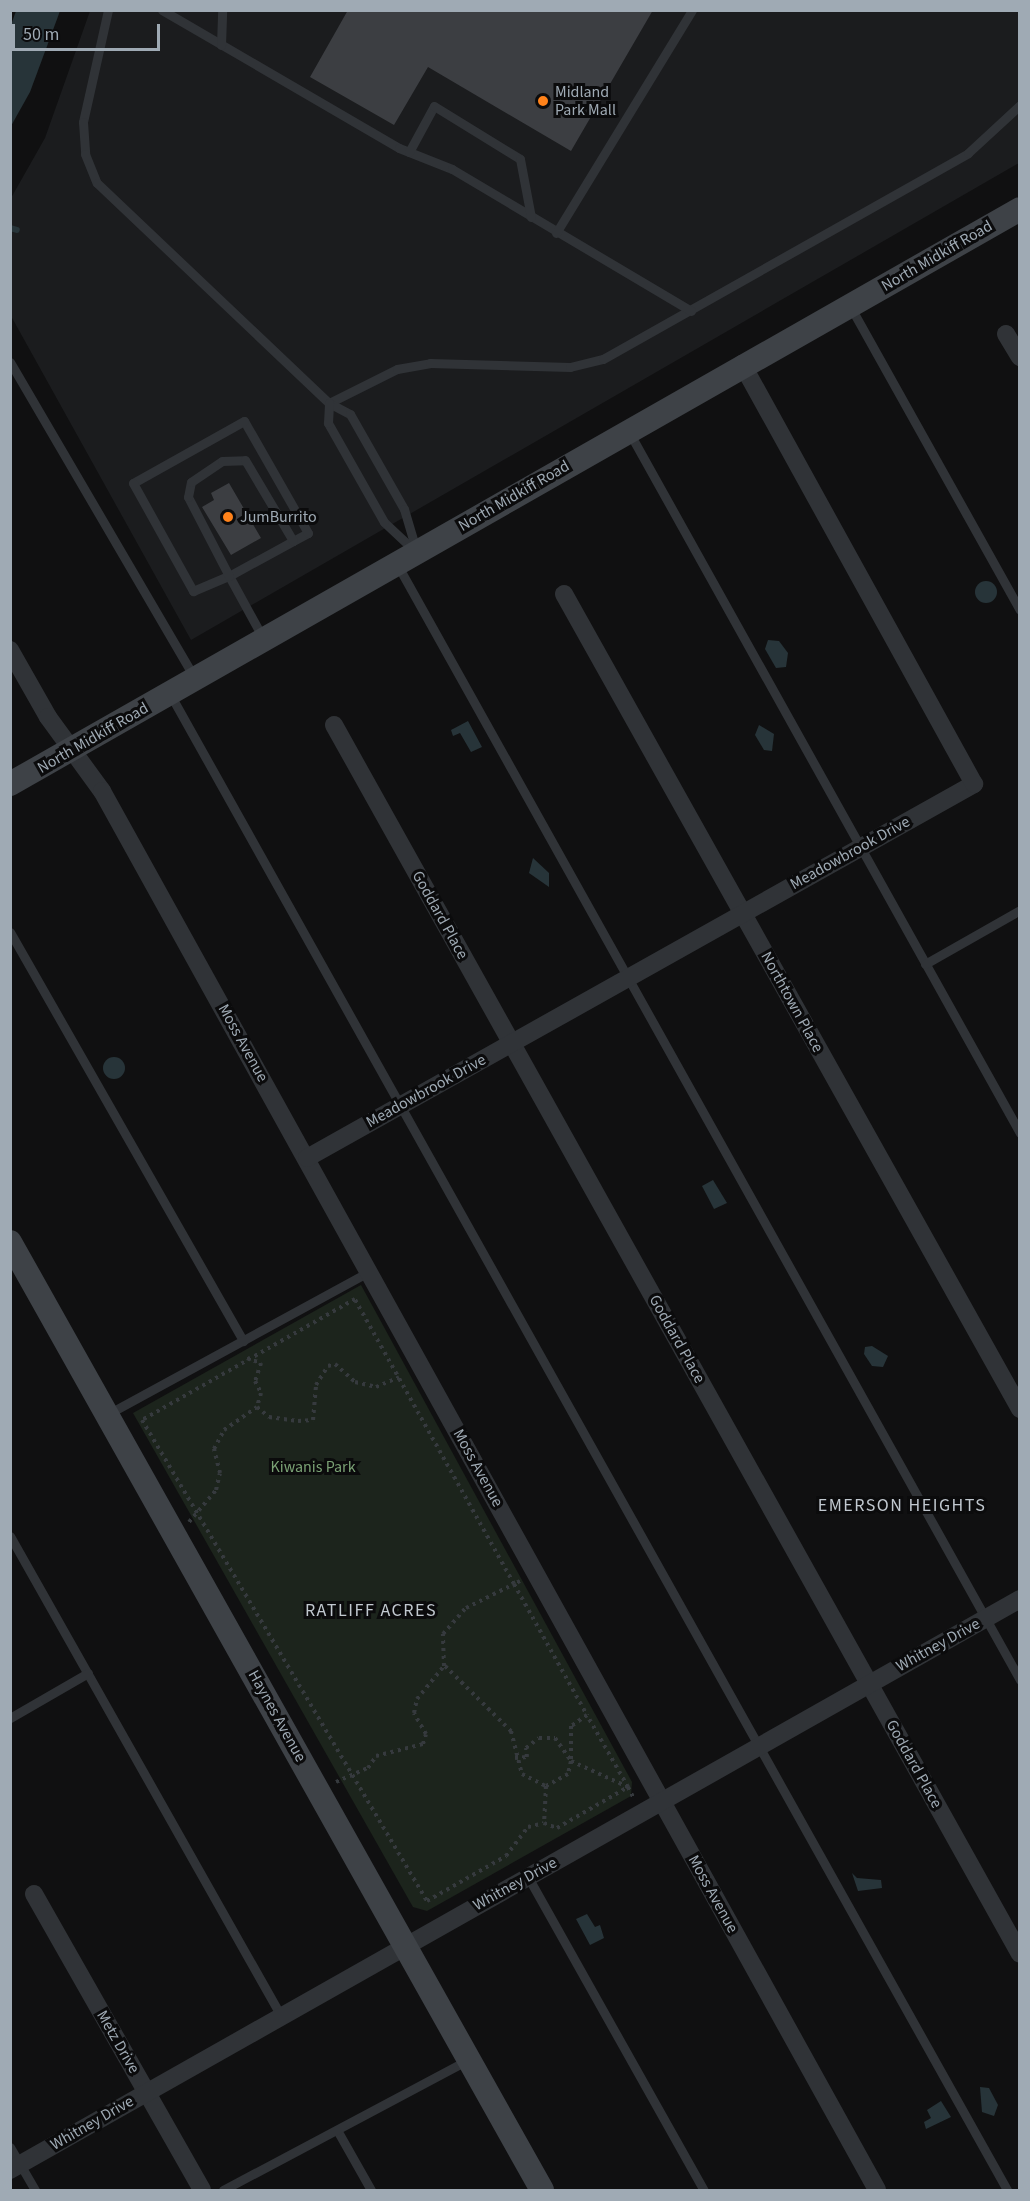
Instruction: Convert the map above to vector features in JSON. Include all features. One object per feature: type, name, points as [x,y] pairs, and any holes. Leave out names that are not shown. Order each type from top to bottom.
[{"type":"main road","name":"North Midkiff Road","points":[[10,784],[407,558],[627,429],[1020,209]]},
{"type":"main road","name":"Haynes Avenue","points":[[10,1242],[542,2190]]},
{"type":"street","points":[[1006,334],[1020,357]]},
{"type":"street","name":"Meadowbrook Drive","points":[[307,1158],[974,784],[742,364]]},
{"type":"street","name":"Northtown Place","points":[[564,594],[1020,1409]]},
{"type":"street","name":"Moss Avenue","points":[[10,650],[102,792],[370,1271],[877,2190]]},
{"type":"street","name":"Goddard Place","points":[[334,725],[1020,1954]]},
{"type":"street","name":"Whitney Drive","points":[[15,2167],[1020,1599]]},
{"type":"street","name":"Metz Drive","points":[[34,1894],[202,2190]]},
{"type":"lane","points":[[108,10],[83,122],[85,154],[97,183],[329,403],[350,414],[404,509],[407,558]]},
{"type":"lane","points":[[162,10],[409,152],[452,168],[556,233],[691,311]]},
{"type":"lane","points":[[221,45],[222,10]]},
{"type":"lane","points":[[556,233],[692,10]]},
{"type":"lane","points":[[329,403],[397,369],[430,363],[587,364],[691,311],[968,153],[1020,105]]},
{"type":"lane","points":[[409,152],[434,106],[520,159],[531,217]]},
{"type":"lane","points":[[850,306],[1020,610]]},
{"type":"lane","points":[[10,362],[195,679]]},
{"type":"lane","points":[[329,403],[328,423],[407,558],[628,977],[1020,1680]]},
{"type":"lane","points":[[244,421],[308,533],[229,576],[193,591],[133,483],[244,421]]},
{"type":"lane","points":[[627,429],[1020,1133]]},
{"type":"lane","points":[[264,640],[188,497],[191,482],[222,461],[245,460],[293,541]]},
{"type":"lane","points":[[170,694],[1007,2190]]},
{"type":"lane","points":[[925,964],[1020,910]]},
{"type":"lane","points":[[10,932],[243,1341]]},
{"type":"lane","points":[[107,1414],[370,1271]]},
{"type":"lane","points":[[10,1536],[281,2016]]},
{"type":"lane","points":[[10,1718],[88,1673]]},
{"type":"lane","points":[[528,1877],[704,2190]]},
{"type":"lane","points":[[223,2190],[469,2059]]},
{"type":"lane","points":[[337,2130],[371,2190]]},
{"type":"lane","points":[[10,2147],[15,2167],[34,2190]]},
{"type":"path","points":[[355,1299],[628,1787],[557,1828],[544,1823],[528,1827],[506,1856],[427,1901],[196,1517],[142,1420],[247,1358],[355,1299]]},
{"type":"path","points":[[173,1531],[196,1517],[216,1490],[220,1473],[214,1449],[224,1430],[257,1407],[261,1393],[255,1381],[261,1363],[247,1358]]},
{"type":"path","points":[[257,1407],[268,1417],[313,1420],[316,1385],[335,1364],[356,1382],[376,1387],[399,1377],[419,1361]]},
{"type":"path","points":[[320,1792],[349,1773],[368,1768],[376,1756],[423,1744],[426,1734],[414,1713],[417,1699],[444,1666],[443,1634],[466,1608],[537,1574]]},
{"type":"path","points":[[444,1666],[511,1731],[515,1758],[522,1774],[546,1786]]},
{"type":"path","points":[[546,1786],[568,1774],[571,1761],[572,1726],[587,1715]]},
{"type":"path","points":[[515,1758],[527,1757],[526,1748],[539,1738],[555,1738],[571,1761],[628,1787]]},
{"type":"path","points":[[544,1823],[546,1786]]},
{"type":"shaded area","points":[[16,11],[60,11],[30,92],[11,126],[11,25]]},
{"type":"shaded area","name":"Midland Park Mall","points":[[90,11],[1019,11],[1019,163],[191,640],[11,316],[11,198],[45,138]]},
{"type":"shaded area","points":[[982,581],[990,581],[997,588],[997,596],[990,603],[982,603],[975,596],[975,588]]},
{"type":"shaded area","points":[[768,640],[779,641],[788,653],[786,667],[776,668],[765,649]]},
{"type":"shaded area","points":[[468,721],[482,747],[471,752],[460,733],[453,736],[451,730]]},
{"type":"shaded area","points":[[759,725],[774,734],[772,751],[764,750],[755,735]]},
{"type":"shaded area","points":[[533,858],[549,873],[549,887],[529,873]]},
{"type":"shaded area","points":[[114,1057],[122,1060],[125,1068],[122,1076],[114,1079],[106,1076],[103,1068],[106,1060]]},
{"type":"shaded area","points":[[713,1180],[727,1203],[714,1209],[702,1186]]},
{"type":"shaded area","points":[[872,1346],[888,1356],[883,1367],[872,1366],[864,1354],[865,1347]]},
{"type":"shaded area","points":[[852,1873],[857,1878],[881,1880],[882,1888],[858,1891]]},
{"type":"shaded area","points":[[587,1914],[595,1927],[600,1925],[604,1938],[590,1945],[576,1919]]},
{"type":"shaded area","points":[[980,2087],[989,2088],[998,2105],[994,2116],[982,2112]]},
{"type":"shaded area","points":[[941,2101],[951,2117],[926,2129],[924,2122],[931,2118],[927,2110]]},
{"type":"green space","name":"Kiwanis Park","points":[[361,1285],[632,1782],[631,1796],[427,1911],[413,1907],[133,1413]]},
{"type":"building","name":"Midland Park Mall","points":[[348,10],[653,10],[571,151],[428,67],[394,125],[310,77]]},
{"type":"building","name":"JumBurrito","points":[[229,483],[261,538],[231,555],[202,507],[214,500],[211,493]]},
{"type":"waterway","points":[[10,228],[17,230]]},
{"type":"place","name":"Midland Park Mall","points":[[543,101]]},
{"type":"place","name":"JumBurrito","points":[[228,517]]},
{"type":"district","name":"EMERSON HEIGHTS","points":[[902,1506]]},
{"type":"district","name":"RATLIFF ACRES","points":[[371,1611]]}]
